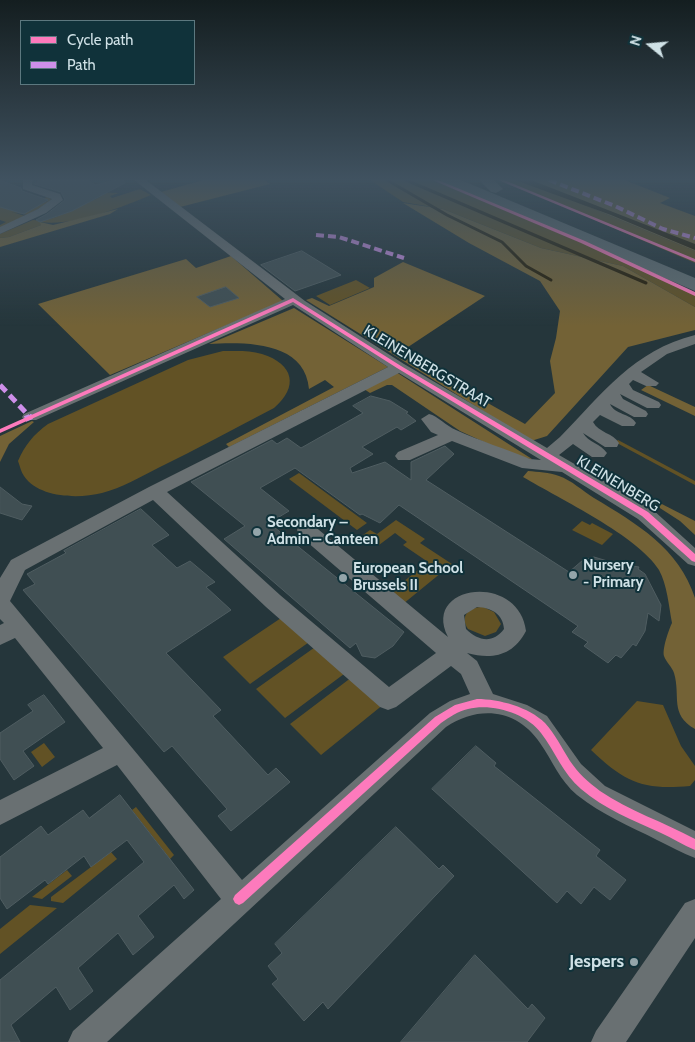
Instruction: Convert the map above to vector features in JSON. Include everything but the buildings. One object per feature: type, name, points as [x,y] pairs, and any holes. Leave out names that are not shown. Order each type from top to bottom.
[{"type":"highway","points":[[566,229],[695,284]]},
{"type":"highway","points":[[594,229],[695,272]]},
{"type":"street","name":"KLEINENBERGSTRAAT","points":[[201,229],[293,300],[399,367],[547,456]]},
{"type":"street","points":[[30,417],[293,300]]},
{"type":"street","points":[[547,456],[649,358],[695,339]]},
{"type":"street","points":[[239,899],[121,751],[9,631],[0,602],[2,592],[18,565],[155,491],[399,367]]},
{"type":"street","points":[[601,404],[651,383]]},
{"type":"street","points":[[626,392],[625,428],[580,442],[601,404],[626,392]]},
{"type":"street","points":[[601,404],[597,423],[625,428]]},
{"type":"street","points":[[601,404],[612,407],[625,428]]},
{"type":"street","points":[[429,419],[437,428],[452,435],[528,464],[564,467]]},
{"type":"street","points":[[404,456],[452,435]]},
{"type":"street","name":"KLEINENBERG","points":[[547,456],[645,514],[695,559]]},
{"type":"street","points":[[155,491],[273,601],[388,700],[459,648]]},
{"type":"street","points":[[306,530],[459,648],[485,701]]},
{"type":"street","points":[[84,1042],[438,720],[452,710],[469,703],[485,701],[507,706],[522,713],[544,728],[566,764],[584,784],[597,794],[611,803],[695,845]]},
{"type":"street","points":[[0,813],[121,751]]},
{"type":"street","points":[[607,1042],[695,913]]},
{"type":"shaded area","points":[[13,229],[31,229],[9,237],[0,238],[0,234]]},
{"type":"shaded area","points":[[31,229],[61,229],[0,247],[0,238],[9,237]]},
{"type":"shaded area","points":[[445,229],[492,229],[541,248],[623,266],[695,307],[695,330],[628,347],[547,436],[531,441],[306,300],[312,298],[329,306],[374,287],[374,278],[403,262],[485,296],[399,353],[525,424],[555,393],[550,361],[560,311],[540,281]]},
{"type":"shaded area","points":[[492,229],[548,229],[625,261],[695,295],[695,307],[623,266],[541,248]]},
{"type":"shaded area","points":[[615,229],[641,229],[695,251],[695,263]]},
{"type":"shaded area","points":[[641,229],[695,229],[695,251]]},
{"type":"shaded area","points":[[644,229],[656,229],[695,244],[695,250]]},
{"type":"shaded area","points":[[231,256],[283,301],[110,375],[38,304],[186,259],[196,268]]},
{"type":"shaded area","points":[[356,280],[370,288],[330,305],[316,296]]},
{"type":"shaded area","points":[[294,308],[388,367],[229,447],[226,444],[334,387],[325,380],[309,389],[305,373],[297,361],[285,353],[271,348],[239,343],[209,344]]},
{"type":"shaded area","points":[[223,351],[262,354],[273,358],[281,364],[286,370],[290,384],[282,400],[274,408],[187,453],[124,485],[102,493],[71,496],[49,493],[39,489],[23,474],[18,461],[21,455],[30,441],[48,424],[188,360]]},
{"type":"shaded area","points":[[396,372],[532,459],[519,458],[460,431],[392,385],[387,385],[370,393],[364,389]]},
{"type":"shaded area","points":[[648,385],[695,407],[695,416],[641,390]]},
{"type":"shaded area","points":[[32,421],[34,422],[9,444],[0,462],[0,436]]},
{"type":"shaded area","points":[[618,440],[695,481],[695,485],[615,442]]},
{"type":"shaded area","points":[[528,471],[555,475],[572,483],[641,528],[655,539],[679,565],[688,580],[695,598],[695,729],[687,723],[679,711],[674,673],[664,656],[665,644],[672,623],[666,589],[659,570],[649,557],[616,531],[523,477]]},
{"type":"shaded area","points":[[299,473],[367,523],[357,530],[289,479]]},
{"type":"shaded area","points":[[652,499],[695,521],[695,535],[680,521],[649,501]]},
{"type":"shaded area","points":[[396,520],[425,539],[420,543],[452,564],[403,604],[388,594],[428,562],[403,545],[407,542],[395,533],[379,545],[363,535],[370,530],[377,534]]},
{"type":"shaded area","points":[[582,521],[590,525],[592,523],[613,534],[602,545],[572,530]]},
{"type":"shaded area","points":[[483,607],[494,612],[501,624],[496,632],[485,636],[468,629],[465,620],[465,616],[470,610]]},
{"type":"shaded area","points":[[284,616],[312,640],[250,684],[223,657]]},
{"type":"shaded area","points":[[318,645],[348,671],[285,718],[256,689]]},
{"type":"shaded area","points":[[352,677],[384,704],[321,755],[290,724]]},
{"type":"shaded area","points":[[637,701],[663,705],[681,746],[695,766],[695,780],[690,786],[659,787],[636,782],[614,770],[591,750]]},
{"type":"shaded area","points":[[44,743],[55,757],[42,767],[31,752]]},
{"type":"shaded area","points":[[136,807],[174,855],[170,859],[132,810]]},
{"type":"shaded area","points":[[111,852],[117,859],[63,903],[51,901],[51,897]]},
{"type":"shaded area","points":[[67,870],[72,876],[42,899],[32,897]]},
{"type":"shaded area","points":[[30,905],[57,908],[0,954],[0,929]]},
{"type":"waterway","points":[[475,229],[502,242],[526,266],[551,280]]},
{"type":"waterway","points":[[519,229],[646,283]]},
{"type":"marked path","points":[[662,229],[695,238]]},
{"type":"marked path","points":[[316,235],[339,237],[404,258]]},
{"type":"marked path","points":[[0,385],[30,417],[25,419]]},
{"type":"cycle path","points":[[551,229],[695,294]]},
{"type":"cycle path","points":[[617,229],[695,261]]},
{"type":"cycle path","points":[[0,431],[293,300],[399,367],[645,514],[695,559]]},
{"type":"cycle path","points":[[239,899],[438,720],[458,708],[477,703],[487,703],[508,708],[533,719],[544,729],[567,765],[584,785],[610,803],[695,845]]},
{"type":"place","name":"Secondary – Admin – Canteen","points":[[257,532]]},
{"type":"place","name":"Nursery - Primary","points":[[573,575]]},
{"type":"place","name":"European School Brussels II","points":[[343,578]]},
{"type":"place","name":"Jespers","points":[[634,962]]}]
